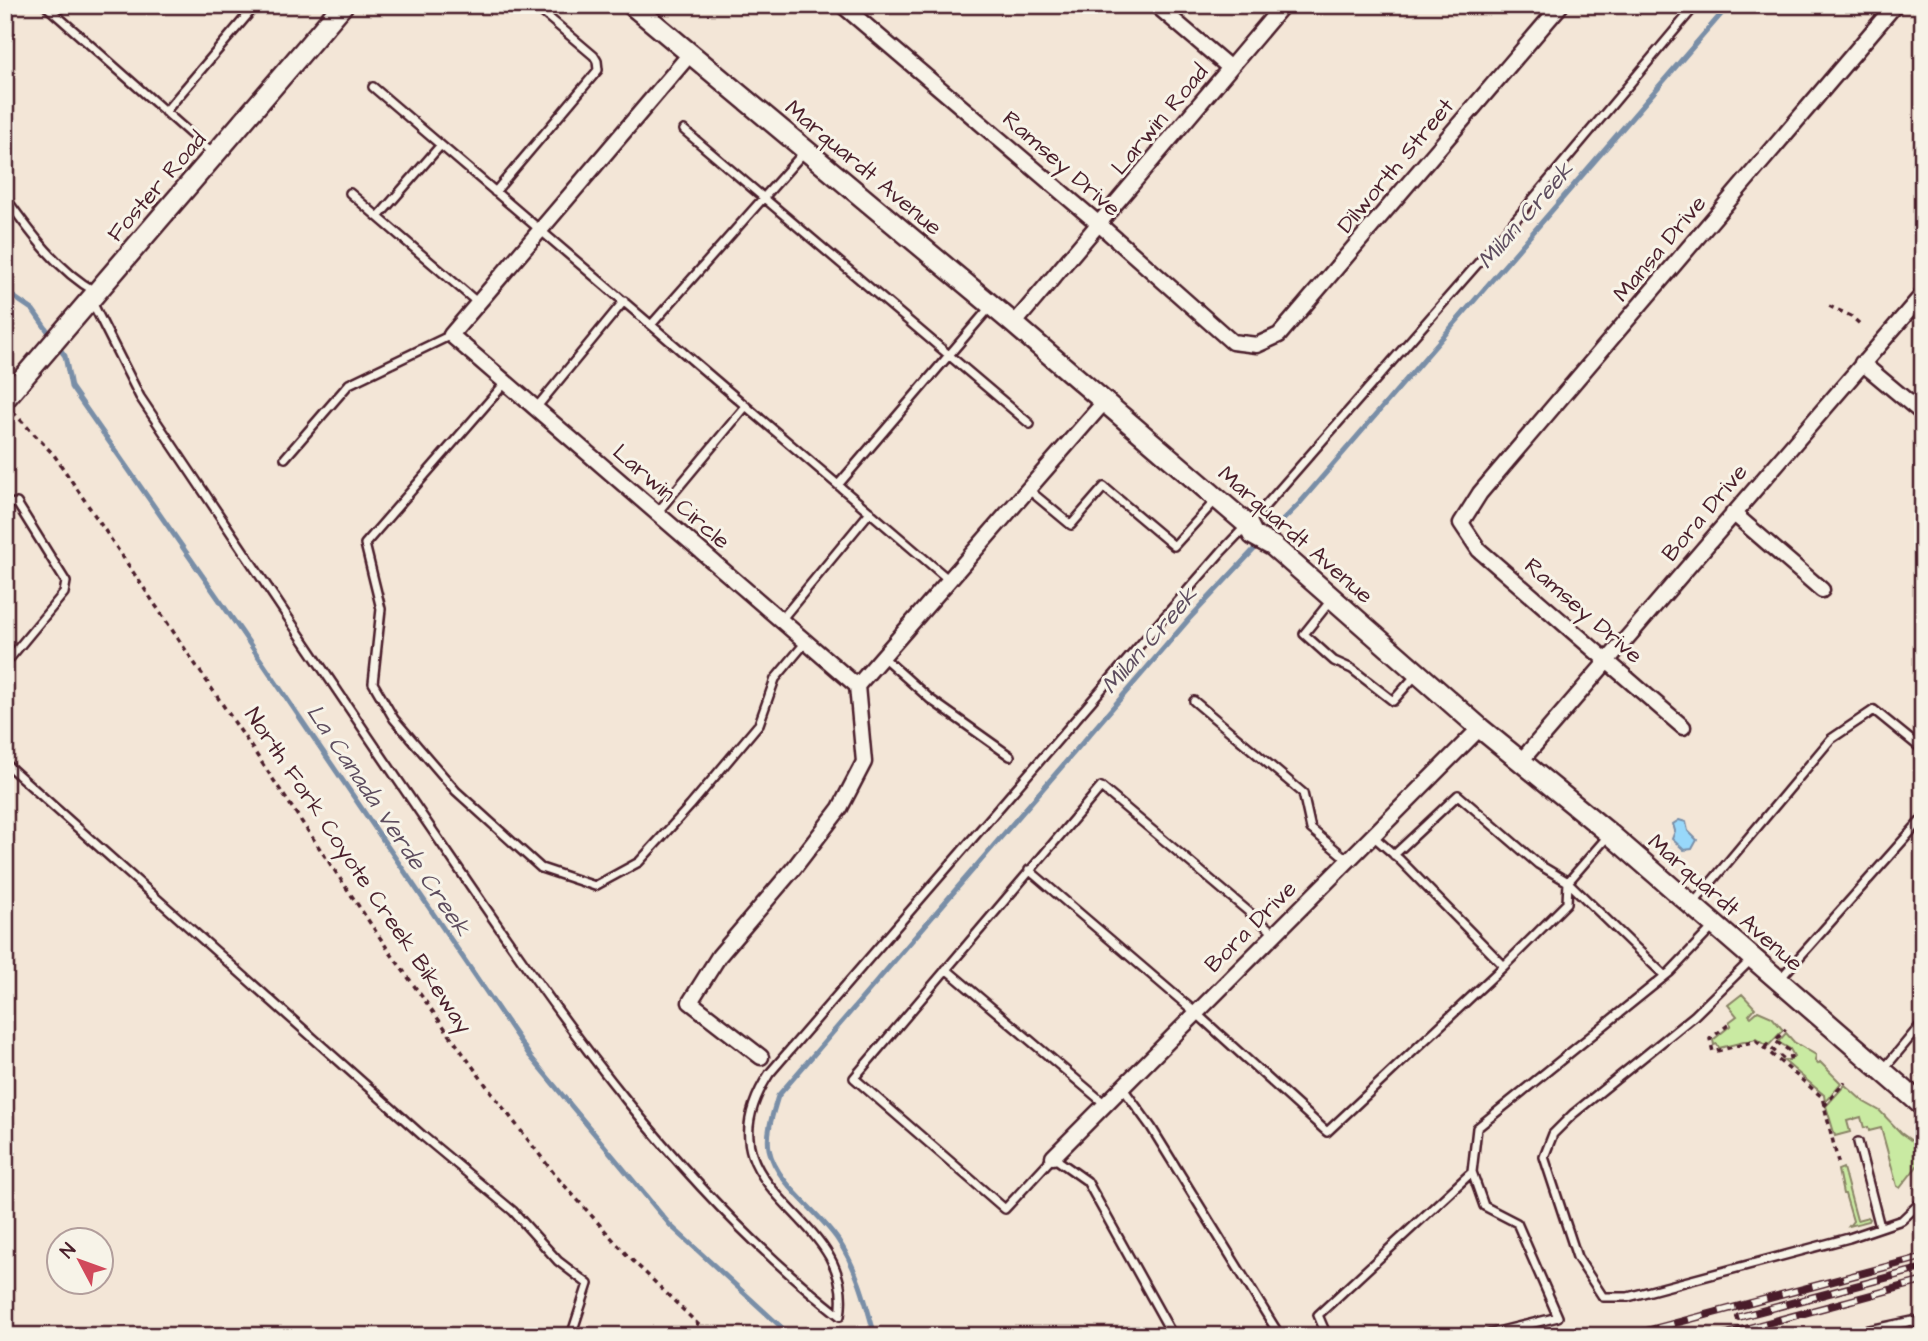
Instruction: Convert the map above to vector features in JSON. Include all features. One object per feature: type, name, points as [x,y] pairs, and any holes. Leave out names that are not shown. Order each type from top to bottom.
[{"type":"street","name":"Foster Road","points":[[7,398],[344,5]]},
{"type":"street","name":"Marquardt Avenue","points":[[632,5],[1105,401],[1480,728],[1610,834],[1923,1106]]},
{"type":"street","name":"Ramsey Drive","points":[[842,5],[1100,225],[1232,342],[1257,345]]},
{"type":"street","points":[[1156,5],[1230,68]]},
{"type":"street","name":"Larwin Road","points":[[1014,324],[1283,5]]},
{"type":"street","name":"Dilworth Street","points":[[1257,345],[1279,335],[1561,5]]},
{"type":"street","name":"Mansa Drive","points":[[1461,523],[1480,493],[1895,5]]},
{"type":"street","points":[[451,335],[690,54]]},
{"type":"street","name":"Bora Drive","points":[[1521,761],[1923,293]]},
{"type":"street","name":"Larwin Circle","points":[[451,335],[857,686]]},
{"type":"street","points":[[1862,363],[1923,414]]},
{"type":"street","points":[[761,1057],[690,1002],[719,956],[794,868],[840,808],[864,762],[857,686],[1105,401]]},
{"type":"street","points":[[1733,513],[1822,590]]},
{"type":"street","name":"Ramsey Drive","points":[[1461,523],[1479,550],[1683,727]]},
{"type":"street","name":"Bora Drive","points":[[1053,1157],[1480,728]]},
{"type":"lane","points":[[45,5],[215,155]]},
{"type":"lane","points":[[165,111],[256,5]]},
{"type":"lane","points":[[495,192],[598,70],[594,56],[534,5]]},
{"type":"lane","points":[[5,197],[24,224],[91,300],[140,397],[539,985],[622,1096],[681,1166],[725,1214],[781,1267],[840,1316],[843,1298],[831,1260],[807,1225],[765,1181],[754,1165],[748,1141],[749,1117],[755,1096],[769,1074],[1152,631],[1251,530],[1696,5]]},
{"type":"lane","points":[[373,88],[949,580]]},
{"type":"lane","points":[[684,130],[765,196],[1030,425]]},
{"type":"lane","points":[[378,217],[440,146]]},
{"type":"lane","points":[[651,325],[806,150]]},
{"type":"lane","points":[[350,193],[478,303]]},
{"type":"lane","points":[[536,408],[624,301]]},
{"type":"lane","points":[[838,485],[991,305]]},
{"type":"lane","points":[[285,458],[349,384],[451,335]]},
{"type":"lane","points":[[506,382],[365,544],[381,609],[373,683],[394,719],[456,791],[541,868],[595,886],[639,862],[759,724],[775,679],[806,642]]},
{"type":"lane","points":[[657,513],[746,406]]},
{"type":"lane","points":[[1028,489],[1071,524],[1104,487],[1174,546],[1217,498]]},
{"type":"lane","points":[[5,503],[17,503],[66,582],[64,593],[5,664]]},
{"type":"lane","points":[[781,620],[870,512]]},
{"type":"lane","points":[[1332,598],[1304,634],[1334,661],[1352,669],[1393,701],[1418,673]]},
{"type":"lane","points":[[883,656],[930,699],[1010,756]]},
{"type":"lane","points":[[1195,701],[1303,793],[1311,830],[1348,860]]},
{"type":"lane","points":[[1692,906],[1831,740],[1874,710],[1923,750]]},
{"type":"lane","points":[[5,763],[424,1137],[513,1211],[558,1261],[588,1284],[571,1336]]},
{"type":"lane","points":[[1173,1336],[1087,1181],[1053,1157],[1004,1209],[854,1078],[1101,787],[1275,934]]},
{"type":"lane","points":[[1394,855],[1458,795],[1538,864],[1569,882],[1665,976]]},
{"type":"lane","points":[[1779,981],[1923,818]]},
{"type":"lane","points":[[1029,870],[1196,1013],[1327,1132],[1567,903],[1569,882],[1610,834]]},
{"type":"lane","points":[[1372,836],[1504,966]]},
{"type":"lane","points":[[1481,1336],[1558,1317],[1517,1223],[1484,1206],[1472,1172],[1477,1128],[1665,976],[1714,926]]},
{"type":"lane","points":[[1752,958],[1693,1016],[1553,1133],[1544,1157],[1577,1257],[1603,1297],[1628,1297],[1849,1238],[1902,1220],[1923,1200]]},
{"type":"lane","points":[[946,969],[1105,1104]]},
{"type":"lane","points":[[1882,1070],[1923,1022]]},
{"type":"lane","points":[[1915,1032],[1923,1037]]},
{"type":"lane","points":[[1122,1087],[1151,1127],[1280,1336]]},
{"type":"lane","points":[[1858,1142],[1880,1227]]},
{"type":"lane","points":[[1327,1336],[1318,1315],[1472,1172]]},
{"type":"lane","points":[[1840,1336],[1912,1321],[1923,1326]]},
{"type":"path","points":[[1829,306],[1851,316],[1862,326]]},
{"type":"path","name":"North Fork Coyote Creek Bikeway","points":[[7,398],[54,455],[390,951],[491,1092],[556,1176],[626,1254],[710,1336]]},
{"type":"path","points":[[1728,1025],[1710,1040],[1713,1052],[1756,1041],[1784,1059],[1791,1057],[1790,1051],[1775,1041]]},
{"type":"path","points":[[1767,1048],[1786,1029]]},
{"type":"path","points":[[1767,1048],[1822,1097],[1839,1166]]},
{"type":"path","points":[[1824,1106],[1845,1082]]},
{"type":"green space","points":[[1742,994],[1755,1008],[1749,1015],[1751,1017],[1758,1011],[1772,1017],[1783,1030],[1769,1045],[1756,1039],[1719,1048],[1717,1044],[1714,1045],[1713,1040],[1731,1025],[1729,1022],[1737,1016],[1728,1005]]},
{"type":"green space","points":[[1786,1033],[1794,1042],[1816,1055],[1815,1061],[1818,1064],[1820,1062],[1841,1083],[1825,1102],[1824,1095],[1783,1060],[1790,1060],[1794,1056],[1790,1049],[1778,1042]]},
{"type":"green space","points":[[1845,1085],[1864,1102],[1880,1111],[1901,1133],[1923,1149],[1923,1169],[1918,1165],[1900,1188],[1897,1186],[1881,1128],[1869,1131],[1868,1127],[1864,1128],[1861,1117],[1847,1121],[1850,1132],[1835,1136],[1826,1106]]},
{"type":"green space","points":[[1843,1168],[1857,1220],[1868,1217],[1869,1221],[1849,1226],[1853,1221],[1838,1170]]},
{"type":"water","points":[[1679,820],[1686,822],[1688,831],[1697,840],[1692,849],[1684,850],[1672,839],[1675,831],[1673,824]]},
{"type":"waterway","name":"Milan Creek","points":[[1267,536],[1299,504],[1729,5]]},
{"type":"waterway","name":"La Canada Verde Creek","points":[[5,291],[33,310],[52,337]]},
{"type":"waterway","name":"La Canada Verde Creek","points":[[57,345],[65,356],[71,387],[241,631],[530,1056],[670,1225],[791,1336]]},
{"type":"waterway","name":"Milan Creek","points":[[875,1336],[860,1286],[845,1251],[830,1229],[789,1186],[773,1162],[768,1136],[778,1096],[1189,619],[1260,543]]},
{"type":"railway","points":[[1627,1336],[1923,1257]]},
{"type":"railway","points":[[1739,1317],[1923,1268]]},
{"type":"railway","points":[[1719,1336],[1923,1281]]}]
